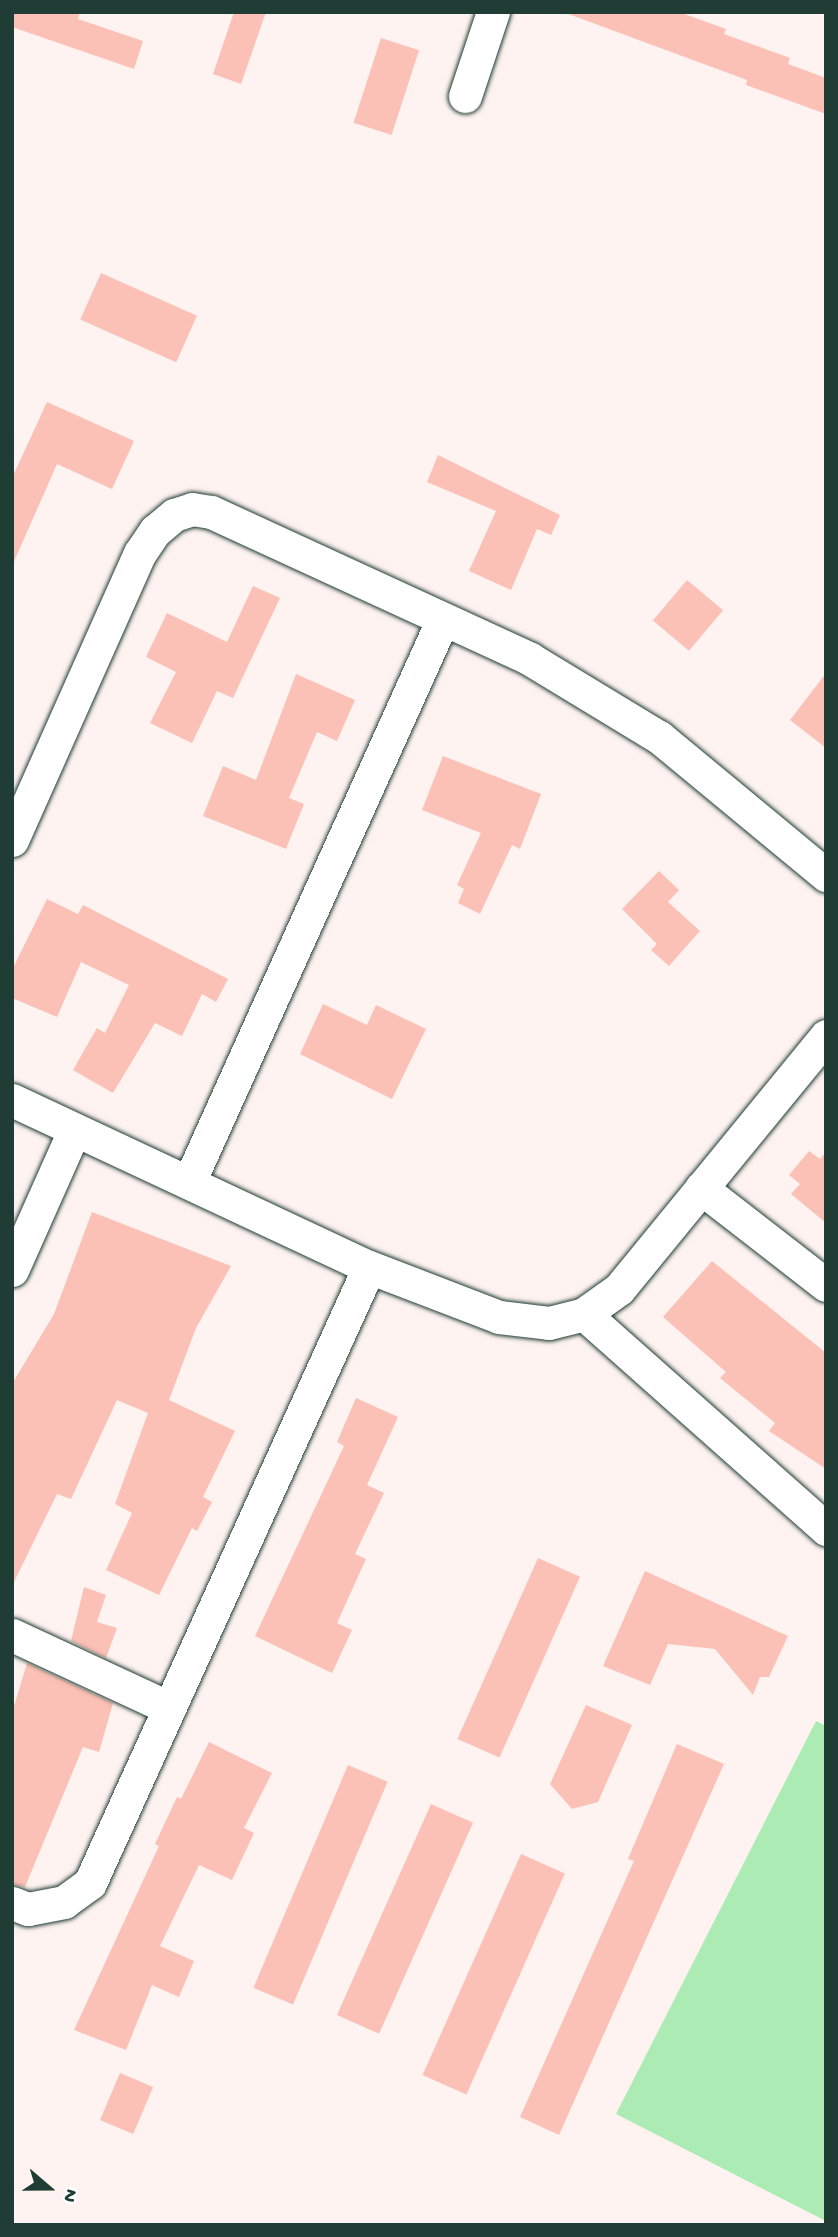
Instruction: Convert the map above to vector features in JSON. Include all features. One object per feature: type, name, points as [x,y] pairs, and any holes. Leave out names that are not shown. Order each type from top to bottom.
[{"type":"street","points":[[465,96],[493,12]]},
{"type":"street","points":[[12,840],[140,553],[155,531],[174,515],[192,509],[211,512],[442,621],[530,659],[659,737],[826,875]]},
{"type":"street","points":[[190,1180],[442,621]]},
{"type":"street","points":[[12,1100],[74,1131],[190,1180],[369,1267],[499,1317],[549,1324],[584,1314],[619,1289],[826,1036]]},
{"type":"street","points":[[12,1270],[74,1131]]},
{"type":"street","points":[[701,1188],[826,1285]]},
{"type":"street","points":[[12,1903],[28,1909],[64,1902],[90,1882],[369,1267]]},
{"type":"street","points":[[584,1314],[826,1529]]},
{"type":"street","points":[[12,1635],[169,1708]]},
{"type":"green space","points":[[816,1721],[826,1726],[826,2221],[616,2114]]},
{"type":"building","points":[[12,12],[80,12],[78,19],[143,41],[134,69],[12,27]]},
{"type":"building","points":[[234,12],[266,12],[241,84],[213,74]]},
{"type":"building","points":[[563,12],[679,12],[726,29],[724,34],[790,58],[788,64],[826,78],[826,114],[746,85],[747,80]]},
{"type":"building","points":[[381,38],[419,50],[392,135],[353,123]]},
{"type":"building","points":[[101,273],[197,316],[176,362],[80,320]]},
{"type":"building","points":[[47,402],[134,441],[112,489],[57,464],[12,566],[12,478]]},
{"type":"building","points":[[438,455],[560,515],[551,535],[537,529],[511,590],[469,571],[496,511],[427,482]]},
{"type":"building","points":[[687,580],[723,610],[689,651],[653,621]]},
{"type":"building","points":[[253,586],[280,598],[233,698],[217,691],[192,743],[150,723],[176,672],[146,657],[167,613],[227,642]]},
{"type":"building","points":[[826,673],[826,748],[790,720]]},
{"type":"building","points":[[296,674],[355,700],[337,741],[317,732],[289,798],[304,804],[286,849],[203,816],[223,766],[256,780]]},
{"type":"building","points":[[443,756],[541,794],[520,849],[512,845],[480,914],[458,903],[464,889],[457,885],[481,833],[422,810]]},
{"type":"building","points":[[659,871],[679,890],[668,902],[700,931],[669,966],[651,950],[657,944],[622,909]]},
{"type":"building","points":[[47,899],[78,914],[83,905],[228,979],[216,1002],[202,994],[182,1036],[155,1023],[113,1093],[73,1070],[97,1028],[105,1033],[129,985],[81,962],[57,1017],[12,998],[12,970]]},
{"type":"building","points":[[323,1004],[367,1025],[376,1005],[426,1029],[392,1099],[300,1054]]},
{"type":"building","points":[[809,1151],[820,1159],[826,1152],[826,1223],[791,1194],[800,1184],[789,1175]]},
{"type":"building","points":[[92,1212],[231,1266],[196,1328],[169,1400],[235,1431],[203,1497],[212,1502],[197,1531],[192,1528],[159,1595],[106,1570],[132,1513],[115,1504],[148,1413],[117,1400],[71,1499],[57,1494],[12,1586],[12,1384],[54,1314]]},
{"type":"building","points":[[712,1261],[826,1353],[826,1469],[769,1431],[775,1423],[720,1378],[726,1372],[663,1317]]},
{"type":"building","points":[[356,1398],[398,1417],[367,1485],[384,1493],[355,1554],[366,1559],[337,1623],[352,1630],[332,1673],[255,1636],[344,1446],[337,1442]]},
{"type":"building","points":[[538,1558],[580,1577],[499,1758],[457,1739]]},
{"type":"building","points":[[645,1571],[788,1636],[769,1677],[760,1677],[753,1695],[715,1649],[668,1644],[650,1685],[603,1666]]},
{"type":"building","points":[[84,1587],[106,1595],[97,1622],[117,1628],[106,1658],[71,1641]]},
{"type":"building","points":[[27,1663],[113,1703],[99,1752],[83,1747],[25,1887],[12,1884],[12,1713]]},
{"type":"building","points":[[586,1705],[632,1725],[598,1802],[572,1809],[550,1784]]},
{"type":"building","points":[[209,1742],[272,1773],[244,1828],[254,1833],[232,1880],[199,1865],[160,1946],[194,1961],[179,1997],[152,1985],[126,2050],[74,2030],[159,1846],[155,1844],[177,1797],[181,1799]]},
{"type":"building","points":[[677,1744],[724,1764],[559,2135],[520,2117],[634,1861],[628,1859]]},
{"type":"building","points":[[348,1765],[388,1782],[293,2005],[253,1988]]},
{"type":"building","points":[[431,1804],[473,1823],[379,2034],[337,2015]]},
{"type":"building","points":[[521,1854],[565,1874],[466,2095],[423,2075]]},
{"type":"building","points":[[120,2073],[153,2087],[133,2134],[100,2120]]}]
